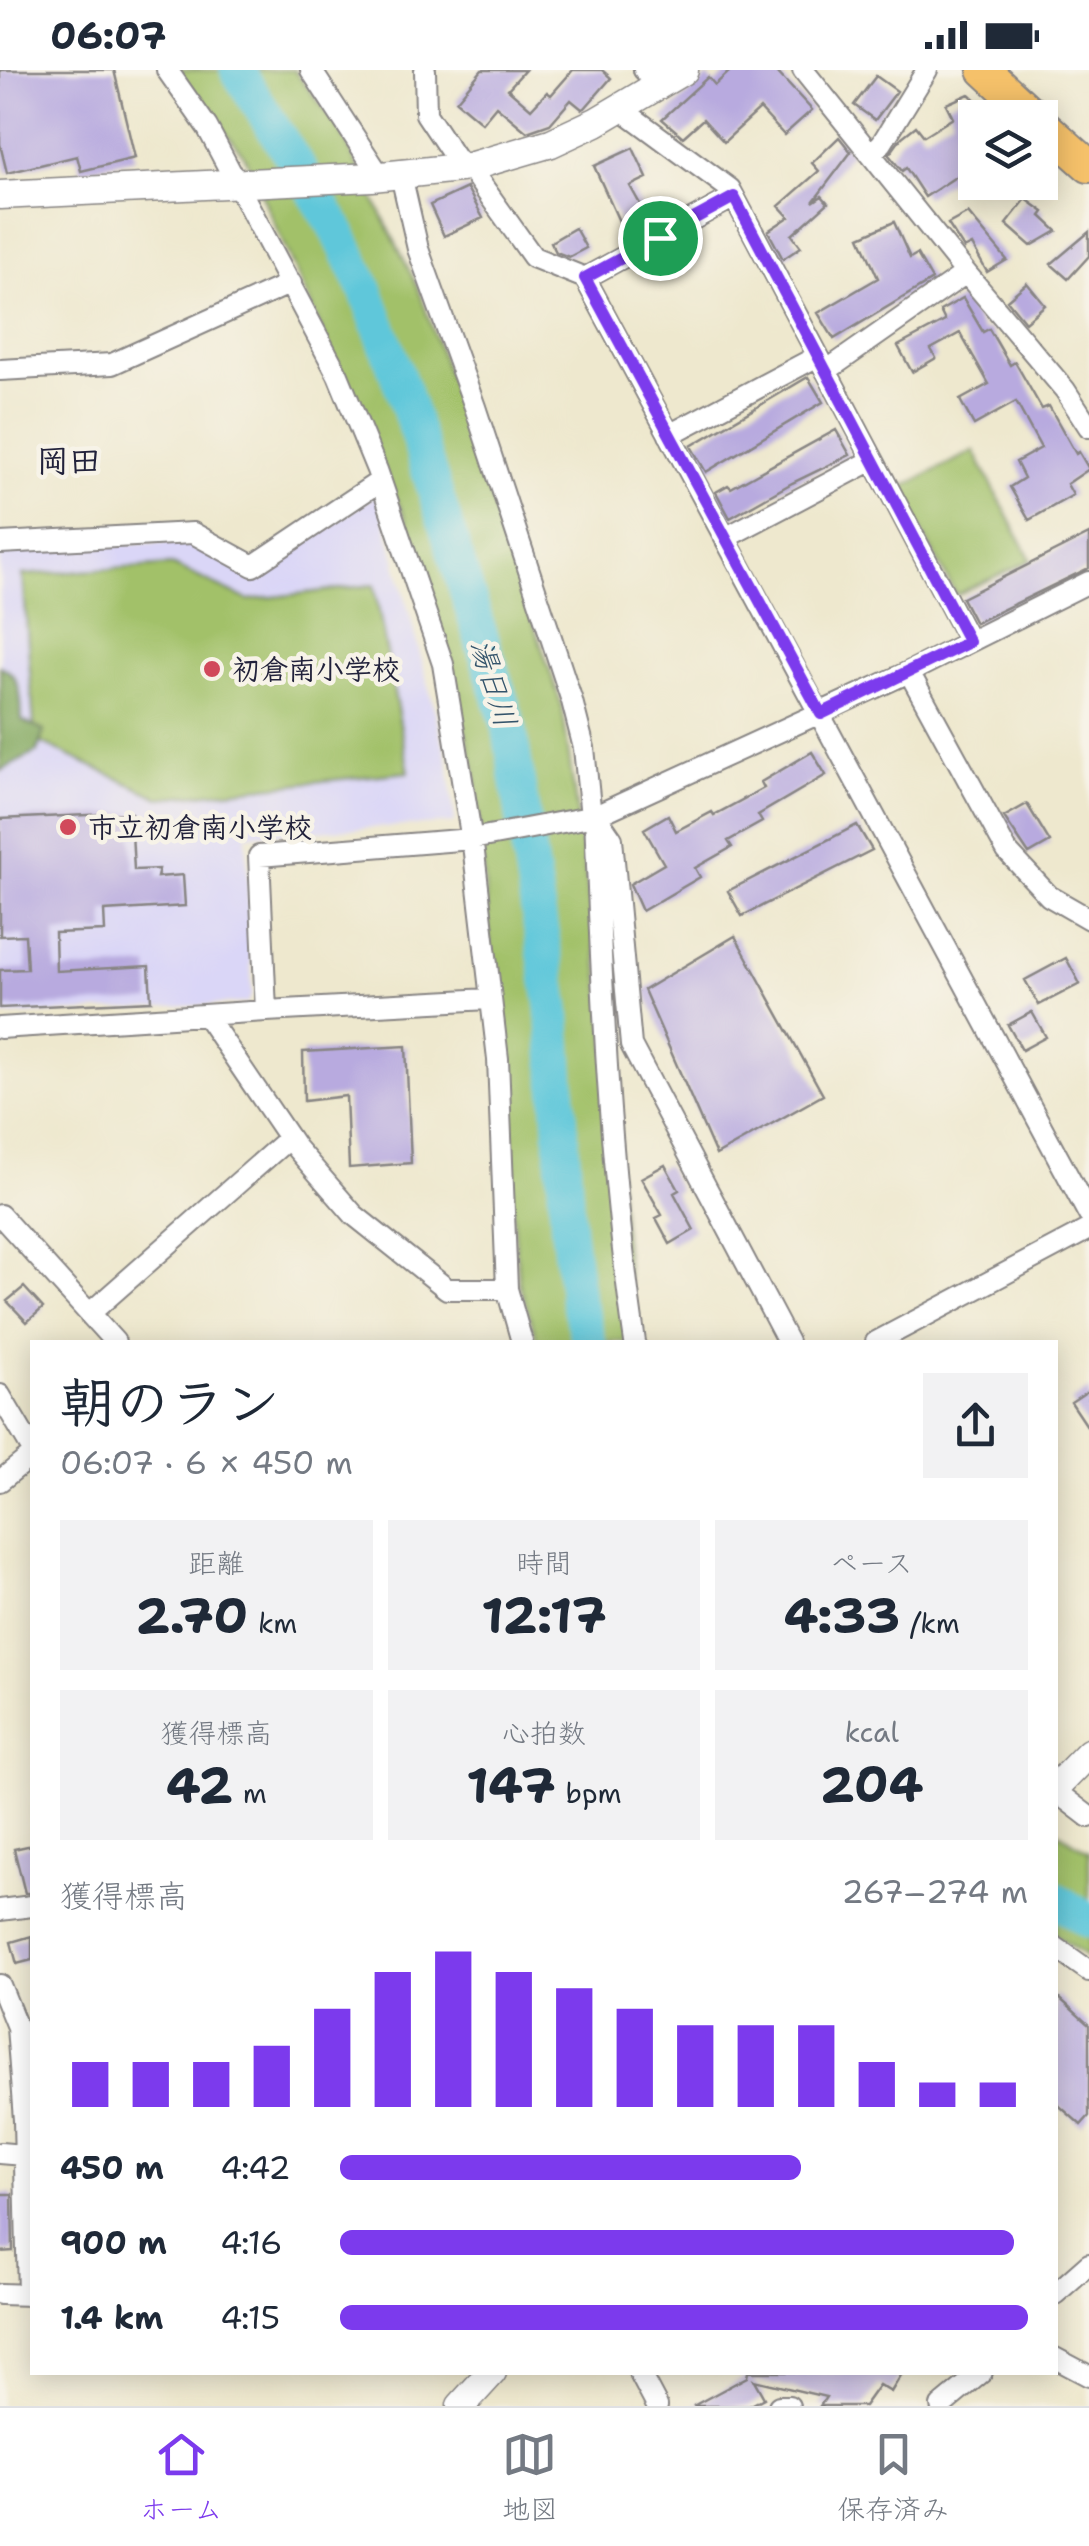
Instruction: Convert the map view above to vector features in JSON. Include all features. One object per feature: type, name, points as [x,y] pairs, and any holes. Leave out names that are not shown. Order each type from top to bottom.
[{"type":"main road","points":[[984,70],[1016,100]]},
{"type":"main road","points":[[1058,138],[1089,166]]},
{"type":"street","points":[[168,70],[242,182],[338,375],[380,481],[443,664],[477,837],[489,999],[498,1059],[508,1288],[521,1340]]},
{"type":"street","points":[[311,70],[384,176],[418,250],[475,407],[584,748],[602,1013],[635,1340]]},
{"type":"street","points":[[426,70],[426,114],[533,258],[585,278],[1089,1215]]},
{"type":"street","points":[[803,70],[1065,390],[1089,427]]},
{"type":"street","points":[[872,153],[926,70]]},
{"type":"street","points":[[0,195],[384,176],[466,167],[551,143],[620,108],[662,75]]},
{"type":"street","points":[[620,108],[730,189],[969,642]]},
{"type":"street","points":[[585,278],[734,197]]},
{"type":"street","points":[[669,435],[822,364],[966,273]]},
{"type":"street","points":[[0,370],[112,364],[291,283]]},
{"type":"street","points":[[725,538],[873,460]]},
{"type":"street","points":[[0,542],[193,532],[253,566],[380,481]]},
{"type":"street","points":[[266,1011],[259,856],[477,837],[589,817],[821,714],[1089,582]]},
{"type":"street","points":[[910,672],[1006,851],[1049,896],[1089,920]]},
{"type":"street","points":[[589,817],[612,839],[631,1045],[787,1340]]},
{"type":"street","points":[[0,1028],[489,999]]},
{"type":"street","points":[[208,1016],[289,1138],[354,1215],[447,1289],[508,1288]]},
{"type":"street","points":[[89,1314],[289,1138]]},
{"type":"street","points":[[0,1216],[113,1340]]},
{"type":"street","points":[[880,1340],[1089,1229]]},
{"type":"street","points":[[0,1395],[30,1448]]},
{"type":"street","points":[[0,1481],[30,1454]]},
{"type":"street","points":[[1058,1787],[1089,1753]]},
{"type":"street","points":[[1058,1792],[1089,1817]]},
{"type":"street","points":[[0,1910],[30,1906]]},
{"type":"street","points":[[1058,1949],[1089,1970]]},
{"type":"street","points":[[0,1985],[17,2027],[27,2158],[30,2295],[0,2294]]},
{"type":"street","points":[[0,2153],[27,2158]]},
{"type":"street","points":[[1058,2291],[1089,2264]]},
{"type":"street","points":[[1058,2360],[1089,2376]]},
{"type":"street","points":[[461,2406],[489,2375]]},
{"type":"street","points":[[640,2375],[656,2406]]},
{"type":"street","points":[[940,2406],[978,2375]]},
{"type":"street","points":[[780,2406],[789,2406]]},
{"type":"shaded area","name":"初倉南小学校","points":[[378,494],[448,761],[455,823],[246,835],[252,995],[247,1003],[0,1016],[0,550],[200,541],[253,577]]},
{"type":"green space","points":[[175,70],[294,70],[339,128],[419,290],[562,706],[602,991],[633,1340],[537,1340],[519,1283],[475,772],[421,554],[244,155]]},
{"type":"green space","points":[[974,451],[1031,560],[956,595],[899,489]]},
{"type":"green space","points":[[172,565],[248,600],[374,585],[409,772],[160,798],[35,740],[23,575]]},
{"type":"green space","points":[[0,666],[17,682],[22,721],[44,731],[37,752],[0,771]]},
{"type":"green space","points":[[1058,1832],[1089,1852],[1089,1959],[1058,1937]]},
{"type":"building","points":[[0,70],[114,70],[135,158],[81,171],[77,156],[7,173],[0,144]]},
{"type":"building","points":[[482,70],[525,70],[508,89],[531,109],[547,92],[551,95],[573,70],[602,70],[611,78],[585,108],[571,100],[550,124],[527,132],[496,106],[482,123],[456,101]]},
{"type":"building","points":[[731,70],[775,70],[812,110],[784,135],[760,109],[724,142],[703,119],[683,137],[662,119],[708,77],[715,85]]},
{"type":"building","points":[[876,76],[897,91],[875,120],[854,105]]},
{"type":"building","points":[[969,94],[976,100],[958,100],[958,175],[925,197],[906,168],[902,171],[889,155],[916,126],[924,136],[953,118],[946,104]]},
{"type":"building","points":[[839,137],[851,152],[813,202],[822,196],[828,203],[792,235],[801,247],[783,259],[768,231],[789,217],[779,206],[819,171],[812,163]]},
{"type":"building","points":[[633,148],[647,178],[630,186],[646,215],[622,228],[594,166]]},
{"type":"building","points":[[467,188],[483,218],[444,236],[430,205]]},
{"type":"building","points":[[1027,200],[1044,212],[1041,216],[1057,231],[1031,246],[1006,224]]},
{"type":"building","points":[[968,213],[1007,260],[987,272],[972,245],[964,249],[948,224]]},
{"type":"building","points":[[894,222],[910,258],[917,254],[932,280],[834,339],[818,313],[878,278],[860,237]]},
{"type":"building","points":[[575,228],[586,248],[569,257],[556,252],[551,242]]},
{"type":"building","points":[[1089,232],[1089,256],[1068,279],[1051,264]]},
{"type":"building","points":[[1027,283],[1045,305],[1025,322],[1007,300]]},
{"type":"building","points":[[963,298],[983,332],[989,329],[1010,365],[1015,362],[1042,409],[1049,406],[1089,469],[1067,484],[1073,495],[1029,520],[1010,487],[1024,478],[1016,462],[1041,448],[1016,402],[974,425],[960,400],[989,384],[960,333],[931,349],[936,358],[912,372],[898,346],[945,321],[940,311]]},
{"type":"building","points":[[808,377],[823,402],[706,472],[691,446]]},
{"type":"building","points":[[836,430],[850,455],[730,518],[716,492],[728,485],[731,488]]},
{"type":"building","points":[[1089,534],[1089,568],[975,623],[962,598]]},
{"type":"building","points":[[812,752],[826,775],[758,815],[762,822],[728,841],[732,847],[695,868],[700,877],[642,911],[630,884],[664,864],[644,829],[668,815],[676,831],[712,812],[714,815],[764,788],[761,782]]},
{"type":"building","points":[[1027,804],[1050,842],[1029,854],[1004,817]]},
{"type":"building","points":[[131,813],[134,870],[159,869],[157,877],[183,875],[185,906],[104,911],[105,931],[55,933],[56,971],[149,966],[151,1001],[0,1008],[0,970],[27,969],[25,935],[0,936],[0,819]]},
{"type":"building","points":[[857,825],[872,850],[742,916],[728,891]]},
{"type":"building","points":[[735,936],[823,1095],[716,1155],[644,990]]},
{"type":"building","points":[[1066,958],[1080,984],[1039,1005],[1025,980]]},
{"type":"building","points":[[1032,1012],[1046,1037],[1022,1050],[1008,1025]]},
{"type":"building","points":[[406,1046],[411,1163],[349,1168],[346,1096],[304,1101],[303,1052]]},
{"type":"building","points":[[665,1165],[679,1190],[674,1193],[694,1230],[670,1244],[656,1218],[662,1215],[641,1178]]},
{"type":"building","points":[[24,1287],[43,1308],[27,1322],[7,1301]]},
{"type":"building","points":[[1089,1390],[1089,1429],[1071,1402]]},
{"type":"building","points":[[30,1845],[30,1893],[25,1893],[14,1849]]},
{"type":"building","points":[[30,1937],[30,1961],[17,1964],[11,1942]]},
{"type":"building","points":[[1058,1997],[1089,2025],[1089,2116],[1081,2125],[1058,2105]]},
{"type":"building","points":[[0,2194],[12,2194],[13,2251],[0,2252]]},
{"type":"building","points":[[901,2375],[891,2392],[879,2385],[864,2406],[820,2406],[826,2397],[754,2380],[764,2398],[749,2406],[693,2406],[747,2377]]},
{"type":"waterway","name":"湯日川","points":[[237,70],[337,229],[367,293],[404,393],[509,726],[553,1008],[568,1231],[577,1298],[588,1340]]},
{"type":"waterway","name":"湯日川","points":[[1058,1901],[1089,1921]]},
{"type":"place","name":"初倉南小学校","points":[[212,669]]},
{"type":"place","name":"市立初倉南小学校","points":[[68,827]]},
{"type":"district","name":"岡田","points":[[69,460]]},
{"type":"route","points":[[734,197],[969,642],[821,714],[585,278],[660,238],[734,197]]}]
